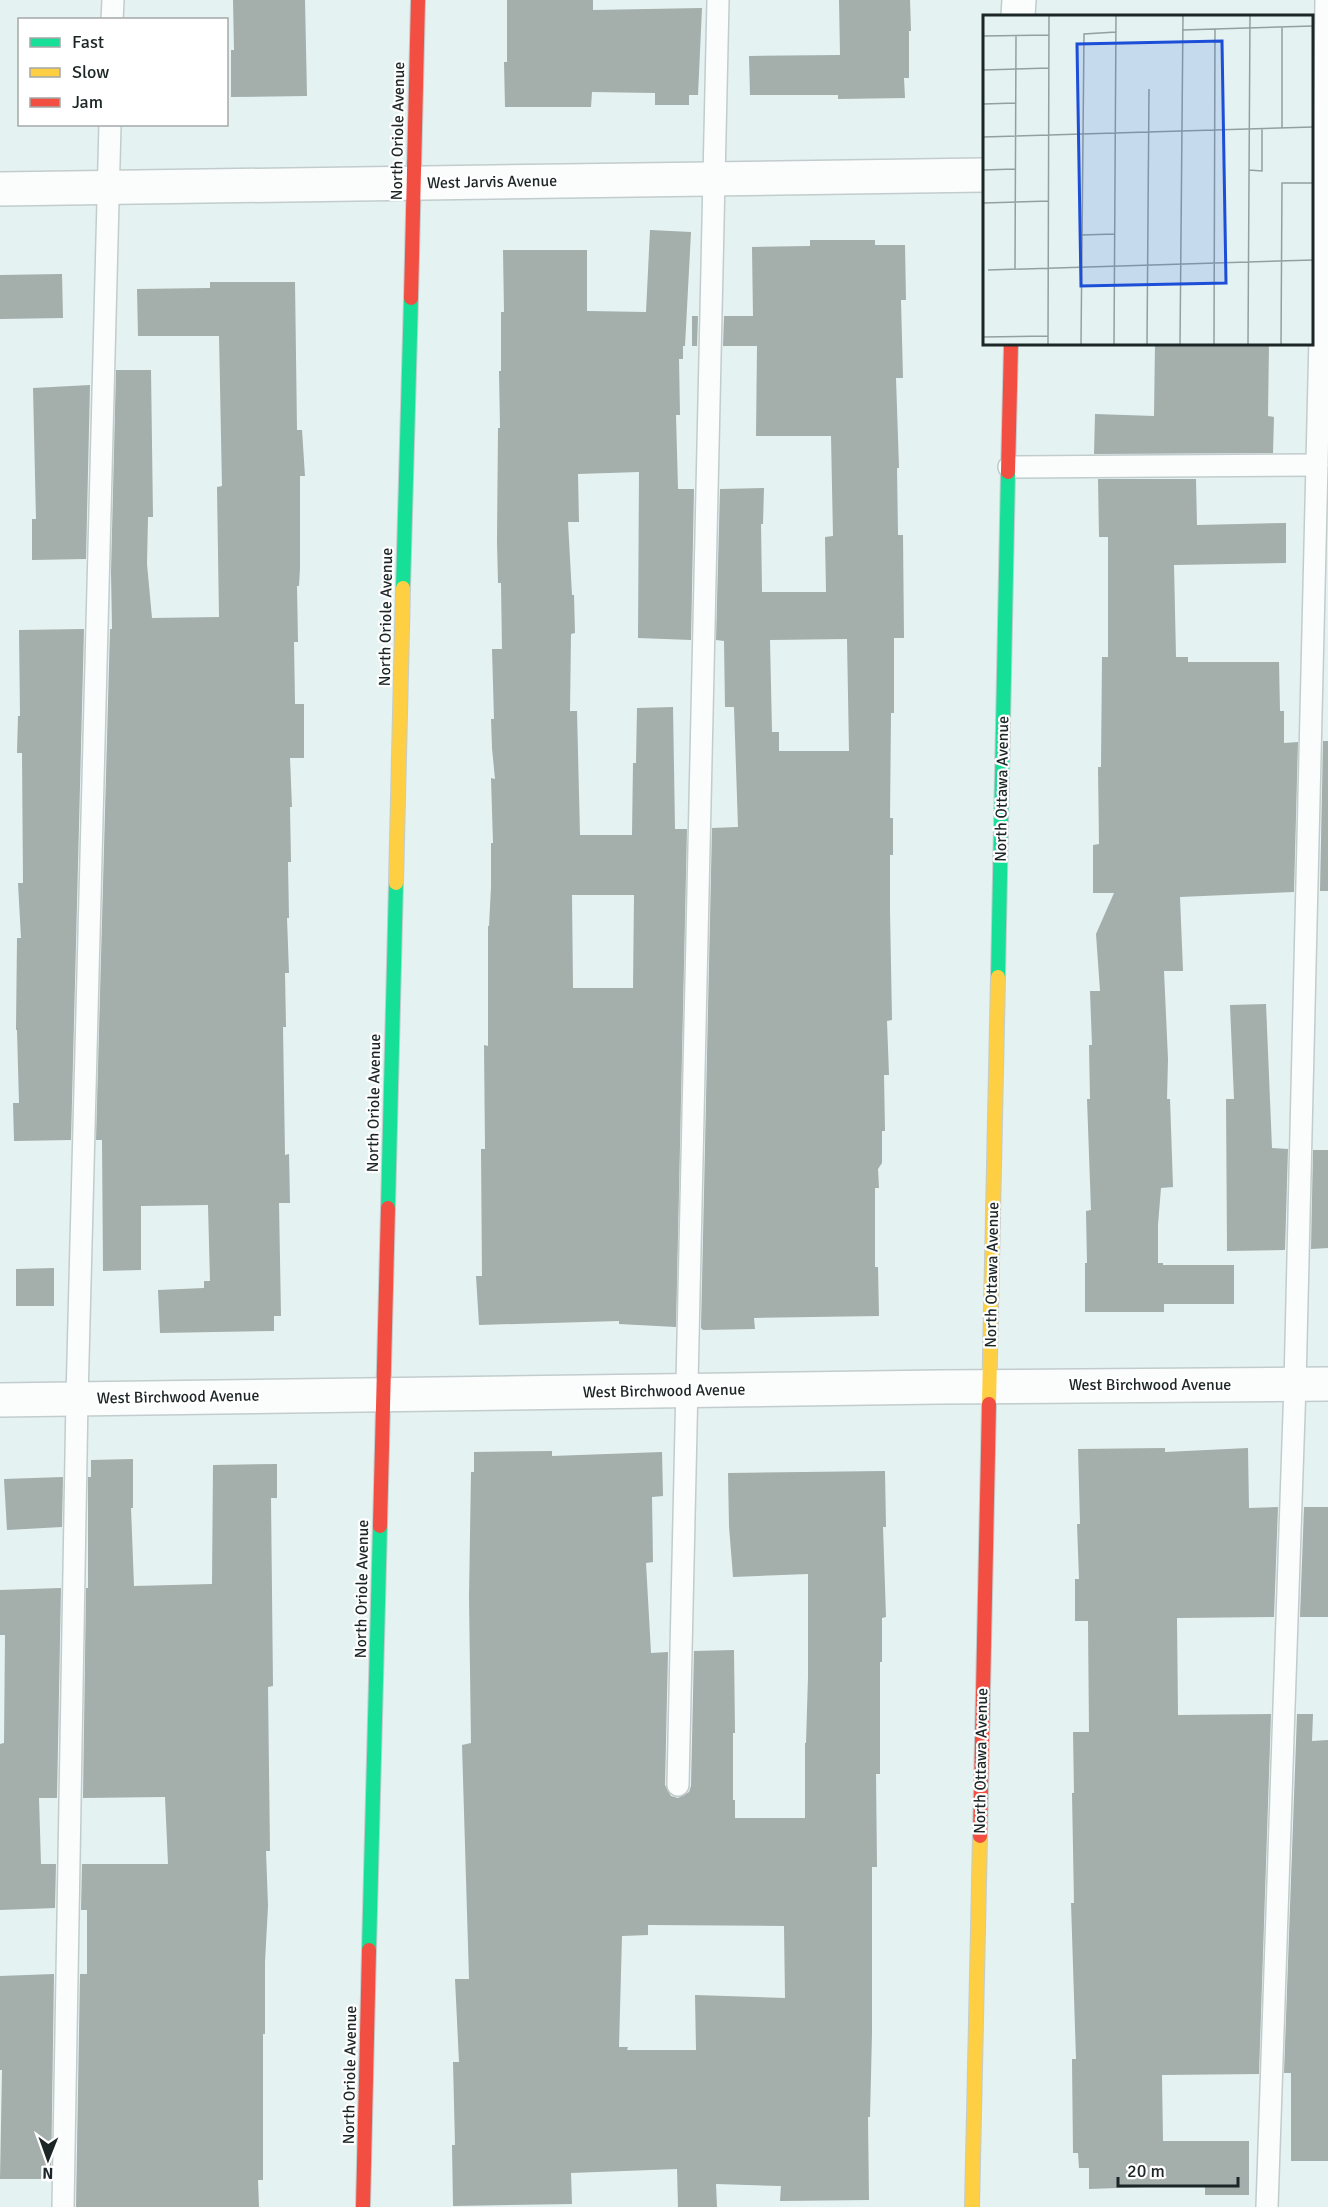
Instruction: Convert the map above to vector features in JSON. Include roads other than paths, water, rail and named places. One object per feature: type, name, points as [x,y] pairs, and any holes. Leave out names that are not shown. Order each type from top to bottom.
[{"type":"street","name":"North Oriole Avenue","points":[[363,2207],[418,0]]},
{"type":"street","points":[[1018,15],[1019,0]]},
{"type":"street","name":"West Jarvis Avenue","points":[[0,189],[983,175]]},
{"type":"street","name":"North Ottawa Avenue","points":[[972,2207],[1011,345]]},
{"type":"street","name":"West Birchwood Avenue","points":[[0,1400],[990,1386],[1328,1384]]},
{"type":"lane","points":[[112,0],[112,18]]},
{"type":"lane","points":[[678,1785],[718,0]]},
{"type":"lane","points":[[1267,2207],[1294,1384],[1326,0]]},
{"type":"lane","points":[[63,2207],[77,1398],[110,126]]},
{"type":"lane","points":[[1009,467],[1317,465]]}]
